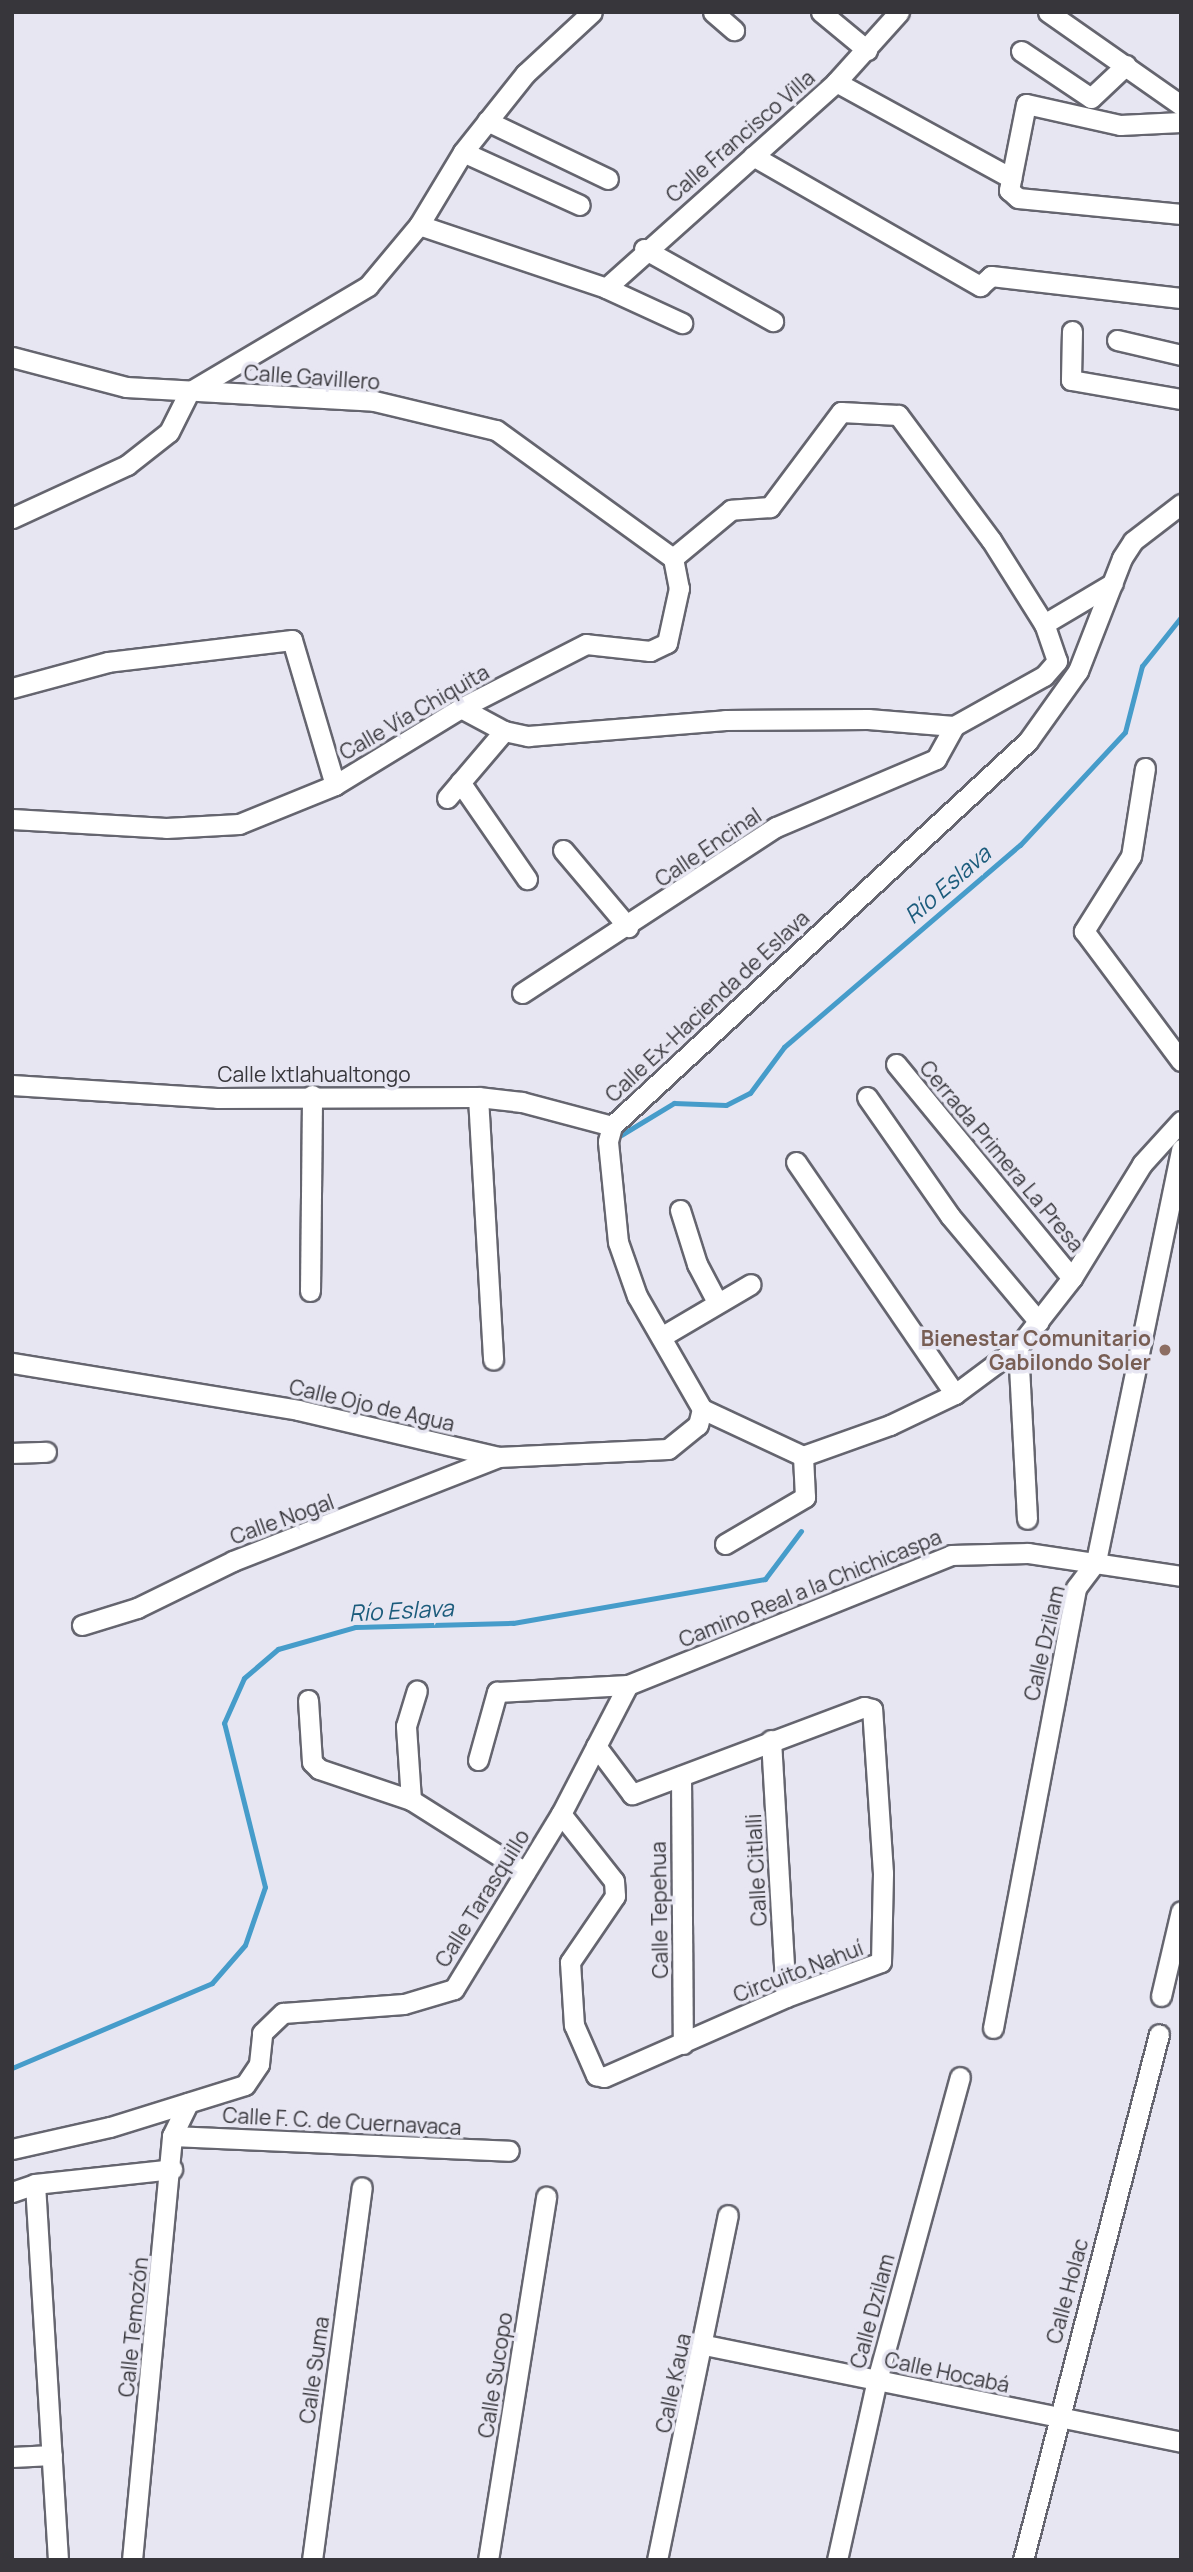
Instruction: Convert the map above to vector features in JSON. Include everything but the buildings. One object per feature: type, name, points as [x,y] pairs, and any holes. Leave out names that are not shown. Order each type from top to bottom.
[{"type":"street","points":[[12,518],[127,465],[169,432],[189,392],[368,286],[419,225],[463,152],[524,74],[592,12]]},
{"type":"street","points":[[713,12],[734,30]]},
{"type":"street","points":[[821,12],[867,50]]},
{"type":"street","points":[[1048,12],[1181,105]]},
{"type":"street","name":"Calle Francisco Villa","points":[[606,288],[644,249],[836,82],[867,50],[893,14]]},
{"type":"street","points":[[1021,51],[1091,98],[1126,65]]},
{"type":"street","points":[[836,82],[1010,184],[1017,198],[1181,214]]},
{"type":"street","points":[[1010,184],[1022,108],[1031,103],[1120,125],[1181,122]]},
{"type":"street","points":[[487,121],[608,179]]},
{"type":"street","points":[[463,152],[580,205]]},
{"type":"street","points":[[753,156],[980,286],[991,276],[1181,298]]},
{"type":"street","points":[[419,225],[606,288],[682,323]]},
{"type":"street","points":[[644,249],[773,321]]},
{"type":"street","points":[[1072,331],[1071,380],[1181,399]]},
{"type":"street","points":[[1117,340],[1181,355]]},
{"type":"street","name":"Calle Gavillero","points":[[12,356],[126,387],[374,401],[496,430],[673,558]]},
{"type":"street","points":[[461,708],[504,731],[528,736],[725,720],[869,719],[954,726],[1052,670],[1056,651],[1044,624],[991,540],[898,415],[841,412],[770,507],[731,510],[673,558]]},
{"type":"street","name":"Calle Ex-Hacienda de Eslava","points":[[702,1409],[637,1296],[618,1242],[608,1141],[612,1126],[1028,741],[1078,671],[1133,541],[1181,504]]},
{"type":"street","name":"Calle Vía Chiquita","points":[[12,688],[108,662],[292,640],[335,785],[461,708],[586,644],[650,652],[667,643],[679,588],[673,558]]},
{"type":"street","points":[[1044,624],[1113,583]]},
{"type":"street","name":"Calle Encinal","points":[[522,993],[628,927],[776,827],[936,759],[954,726]]},
{"type":"street","points":[[447,798],[504,731]]},
{"type":"street","points":[[1145,768],[1130,856],[1084,931],[1181,1062]]},
{"type":"street","points":[[460,782],[527,879]]},
{"type":"street","points":[[12,819],[166,828],[239,824],[335,785]]},
{"type":"street","points":[[563,850],[628,927]]},
{"type":"street","name":"Cerrada Primera La Presa","points":[[896,1064],[1072,1278]]},
{"type":"street","name":"Calle Ixtlahualtongo","points":[[12,1085],[217,1098],[312,1095],[478,1097],[522,1102],[612,1126]]},
{"type":"street","points":[[310,1291],[312,1095]]},
{"type":"street","points":[[478,1097],[493,1360]]},
{"type":"street","points":[[867,1097],[950,1216],[1039,1322]]},
{"type":"street","points":[[702,1409],[803,1456],[890,1425],[955,1394],[1018,1347],[1039,1322],[1072,1278],[1142,1164],[1181,1121]]},
{"type":"street","name":"Calle Dzilam","points":[[993,2028],[1076,1588],[1096,1561],[1181,1149]]},
{"type":"street","points":[[796,1163],[955,1394]]},
{"type":"street","points":[[680,1210],[697,1264],[717,1302]]},
{"type":"street","points":[[661,1337],[751,1284]]},
{"type":"street","points":[[1018,1347],[1027,1519]]},
{"type":"street","name":"Calle Ojo de Agua","points":[[12,1363],[298,1410],[498,1457],[668,1449],[691,1433],[702,1409]]},
{"type":"street","points":[[12,1452],[46,1452]]},
{"type":"street","points":[[725,1544],[806,1497],[803,1456]]},
{"type":"street","name":"Calle Nogal","points":[[82,1625],[138,1608],[233,1561],[498,1457]]},
{"type":"street","name":"Camino Real a la Chichicaspa","points":[[478,1760],[497,1692],[628,1685],[951,1555],[993,1550],[1096,1561],[1181,1576]]},
{"type":"street","name":"Calle Tarasquillo","points":[[12,2149],[188,2103],[251,2081],[262,2033],[283,2013],[404,2004],[454,1989],[561,1814],[628,1685]]},
{"type":"street","points":[[411,1800],[406,1726],[417,1690]]},
{"type":"street","points":[[308,1700],[312,1762],[319,1769],[411,1800],[525,1872]]},
{"type":"street","name":"Circuito Nahuí","points":[[561,1814],[614,1881],[615,1896],[570,1962],[574,2025],[590,2066],[604,2077],[786,1997],[874,1968],[884,1954],[875,1719],[864,1707],[632,1794],[596,1745]]},
{"type":"street","name":"Calle Citlalli","points":[[771,1741],[786,1997]]},
{"type":"street","name":"Calle Tepehua","points":[[681,1776],[683,2043]]},
{"type":"street","points":[[1161,1996],[1181,1911]]},
{"type":"street","name":"Calle Holac","points":[[1023,2560],[1057,2417],[1159,2034]]},
{"type":"street","name":"Calle Dzilam","points":[[837,2560],[877,2380],[960,2077]]},
{"type":"street","name":"Calle Temozón","points":[[132,2560],[172,2169],[172,2136],[188,2103]]},
{"type":"street","name":"Calle F. C. de Cuernavaca","points":[[172,2136],[509,2151]]},
{"type":"street","points":[[12,2192],[35,2183],[172,2169]]},
{"type":"street","points":[[35,2183],[58,2560]]},
{"type":"street","name":"Calle Suma","points":[[312,2560],[362,2187]]},
{"type":"street","name":"Calle Sucopo","points":[[488,2560],[546,2197]]},
{"type":"street","name":"Calle Kaua","points":[[657,2560],[705,2345],[728,2215]]},
{"type":"street","name":"Calle Hocabá","points":[[705,2345],[1181,2442]]},
{"type":"street","points":[[12,2458],[52,2455]]},
{"type":"waterway","name":"Río Eslava","points":[[621,1135],[674,1103],[726,1105],[750,1093],[784,1047],[1020,845],[1125,732],[1142,666],[1181,617]]},
{"type":"waterway","name":"Río Eslava","points":[[12,2068],[212,1983],[245,1945],[265,1887],[224,1723],[244,1678],[278,1649],[355,1627],[513,1623],[765,1579],[801,1531]]},
{"type":"place","name":"Bienestar Comunitario Gabilondo Soler","points":[[1165,1350]]}]
